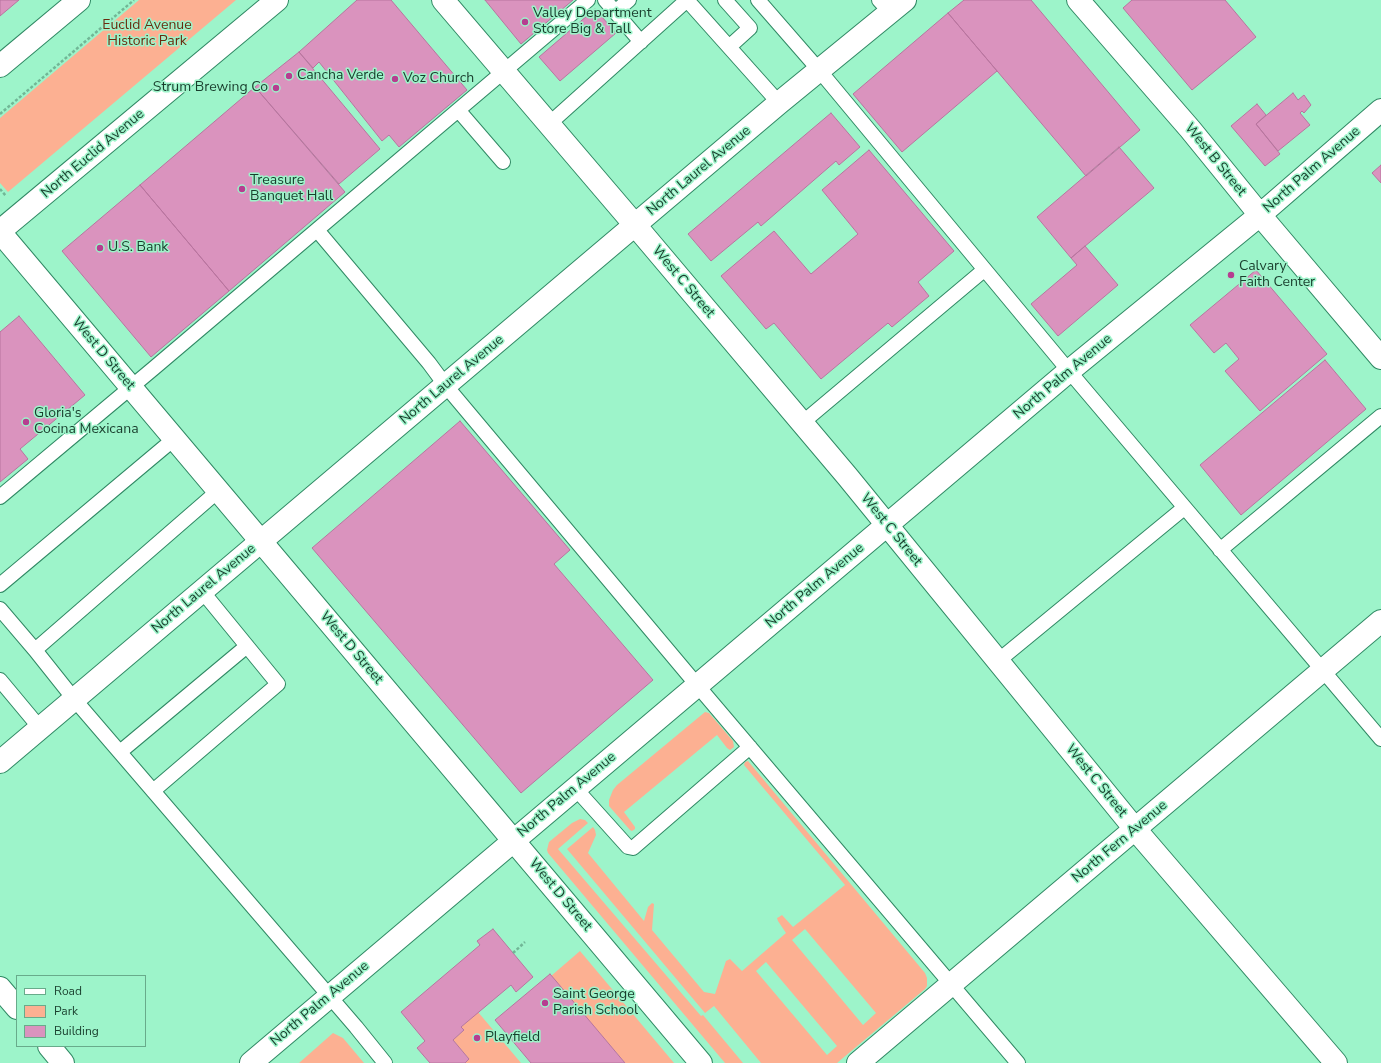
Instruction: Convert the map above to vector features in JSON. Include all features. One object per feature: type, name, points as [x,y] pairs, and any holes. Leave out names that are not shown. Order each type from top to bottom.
[{"type":"street","points":[[0,66],[79,0]]},
{"type":"street","name":"North Euclid Avenue","points":[[0,232],[278,0]]},
{"type":"street","name":"West C Street","points":[[442,0],[888,524],[1135,829],[1336,1063]]},
{"type":"street","name":"West B Street","points":[[1078,0],[1190,129],[1260,215],[1381,358]]},
{"type":"street","name":"North Laurel Avenue","points":[[0,762],[819,70],[891,4]]},
{"type":"street","name":"North Palm Avenue","points":[[251,1063],[1069,371],[1260,215],[1381,110]]},
{"type":"street","name":"West D Street","points":[[0,232],[701,1063]]},
{"type":"street","name":"North Fern Avenue","points":[[858,1063],[1381,621]]},
{"type":"street","points":[[0,988],[16,1007]]},
{"type":"street","points":[[49,1047],[63,1063]]},
{"type":"lane","points":[[0,497],[459,111],[588,0]]},
{"type":"lane","points":[[605,0],[641,42]]},
{"type":"lane","points":[[615,12],[629,0]]},
{"type":"lane","points":[[549,124],[687,0],[779,103]]},
{"type":"lane","points":[[725,0],[750,28],[729,47]]},
{"type":"lane","points":[[758,0],[819,70],[984,270],[1184,508],[1381,739]]},
{"type":"lane","points":[[459,111],[503,162]]},
{"type":"lane","points":[[317,230],[697,685],[1018,1063]]},
{"type":"lane","points":[[802,423],[984,270]]},
{"type":"lane","points":[[1220,550],[1381,416]]},
{"type":"lane","points":[[0,585],[174,438]]},
{"type":"lane","points":[[35,650],[218,491]]},
{"type":"lane","points":[[998,661],[1184,508]]},
{"type":"lane","points":[[153,791],[278,684],[202,591]]},
{"type":"lane","points":[[0,609],[74,699],[330,996],[385,1063]]},
{"type":"lane","points":[[120,752],[247,646]]},
{"type":"lane","points":[[0,680],[40,728]]},
{"type":"lane","points":[[575,788],[628,847],[633,848],[750,747]]},
{"type":"path","points":[[0,114],[134,0]]},
{"type":"path","points":[[0,189],[6,196]]},
{"type":"path","points":[[513,953],[525,942]]},
{"type":"green space","name":"Euclid Avenue Historic Park","points":[[139,0],[236,0],[8,192],[0,183],[0,118]]},
{"type":"green space","points":[[705,712],[709,713],[733,741],[734,747],[730,750],[727,748],[717,735],[624,812],[635,827],[632,831],[630,830],[609,806],[609,800],[613,790],[617,785]]},
{"type":"green space","points":[[748,761],[925,973],[927,978],[927,986],[925,989],[837,1063],[761,1063],[714,1006],[705,1013],[567,849],[593,827],[596,835],[588,853],[644,921],[648,907],[652,903],[654,904],[652,930],[704,992],[715,994],[726,961],[730,959],[742,971],[786,933],[777,918],[782,915],[793,927],[845,885],[744,765],[745,762]],"holes":[[[805,929],[876,1013],[863,1025],[792,940]],[[766,962],[837,1046],[827,1055],[756,971]]]},
{"type":"green space","points":[[580,819],[585,820],[588,823],[558,849],[743,1063],[725,1063],[548,853],[547,850],[549,842],[572,823]]},
{"type":"green space","points":[[580,951],[674,1063],[625,1063],[551,976]]},
{"type":"green space","name":"Playfield","points":[[478,1012],[521,1063],[465,1063],[469,1059],[453,1040],[464,1030],[461,1027]]},
{"type":"green space","points":[[333,1033],[343,1038],[364,1063],[299,1063]]},
{"type":"building","points":[[0,0],[19,0],[0,16]]},
{"type":"building","name":"Voz Church","points":[[357,0],[391,0],[467,90],[399,147],[389,135],[382,141],[319,62],[313,68],[299,52]]},
{"type":"building","name":"Valley Department Store Big & Tall","points":[[485,0],[573,0],[521,44]]},
{"type":"building","points":[[964,0],[1031,0],[1140,130],[1086,176],[948,13]]},
{"type":"building","points":[[1132,0],[1225,0],[1256,37],[1192,90],[1123,8]]},
{"type":"building","points":[[595,9],[616,33],[560,81],[539,57]]},
{"type":"building","points":[[948,13],[997,71],[902,152],[853,94]]},
{"type":"building","points":[[299,52],[380,149],[339,184],[255,87]]},
{"type":"building","name":"Treasure Banquet Hall","points":[[255,87],[345,192],[229,291],[140,185]]},
{"type":"building","points":[[1293,93],[1298,100],[1304,95],[1311,105],[1304,113],[1302,111],[1300,113],[1310,125],[1278,151],[1256,124]]},
{"type":"building","points":[[1257,104],[1266,115],[1256,124],[1280,154],[1265,166],[1231,126]]},
{"type":"building","points":[[831,113],[860,147],[839,165],[836,161],[761,226],[758,222],[711,261],[688,234]]},
{"type":"building","points":[[1119,147],[1154,188],[1071,258],[1037,217]]},
{"type":"building","points":[[869,150],[954,251],[918,282],[929,296],[892,327],[888,323],[821,379],[774,323],[766,329],[721,276],[774,231],[811,274],[858,234],[822,190]]},
{"type":"building","points":[[1381,165],[1381,183],[1372,173]]},
{"type":"building","points":[[140,185],[229,291],[151,357],[62,251]]},
{"type":"building","points":[[1085,246],[1118,285],[1058,336],[1031,304],[1077,265],[1071,258]]},
{"type":"building","points":[[1256,270],[1327,354],[1260,411],[1225,371],[1239,359],[1226,343],[1214,353],[1190,325]]},
{"type":"building","name":"Gloria's Cocina Mexicana","points":[[19,316],[85,395],[20,449],[28,459],[0,482],[0,332]]},
{"type":"building","points":[[1325,360],[1366,409],[1241,515],[1200,465]]},
{"type":"building","points":[[460,421],[570,550],[554,564],[653,680],[521,793],[312,548]]},
{"type":"building","points":[[493,929],[533,977],[516,992],[511,985],[461,1027],[464,1030],[453,1040],[469,1059],[465,1063],[430,1063],[417,1048],[425,1041],[401,1012],[480,945],[477,941]]},
{"type":"building","name":"Saint George Parish School","points":[[550,974],[625,1063],[531,1063],[495,1020]]},
{"type":"place","name":"Valley Department Store Big & Tall","points":[[525,22]]},
{"type":"place","name":"Cancha Verde","points":[[289,76]]},
{"type":"place","name":"Voz Church","points":[[395,79]]},
{"type":"place","name":"Strum Brewing Co","points":[[276,88]]},
{"type":"place","name":"Treasure Banquet Hall","points":[[242,189]]},
{"type":"place","name":"U.S. Bank","points":[[100,248]]},
{"type":"place","name":"Calvary Faith Center","points":[[1231,275]]},
{"type":"place","name":"Gloria's Cocina Mexicana","points":[[26,422]]},
{"type":"place","name":"Saint George Parish School","points":[[545,1003]]},
{"type":"place","name":"Playfield","points":[[477,1038]]}]
